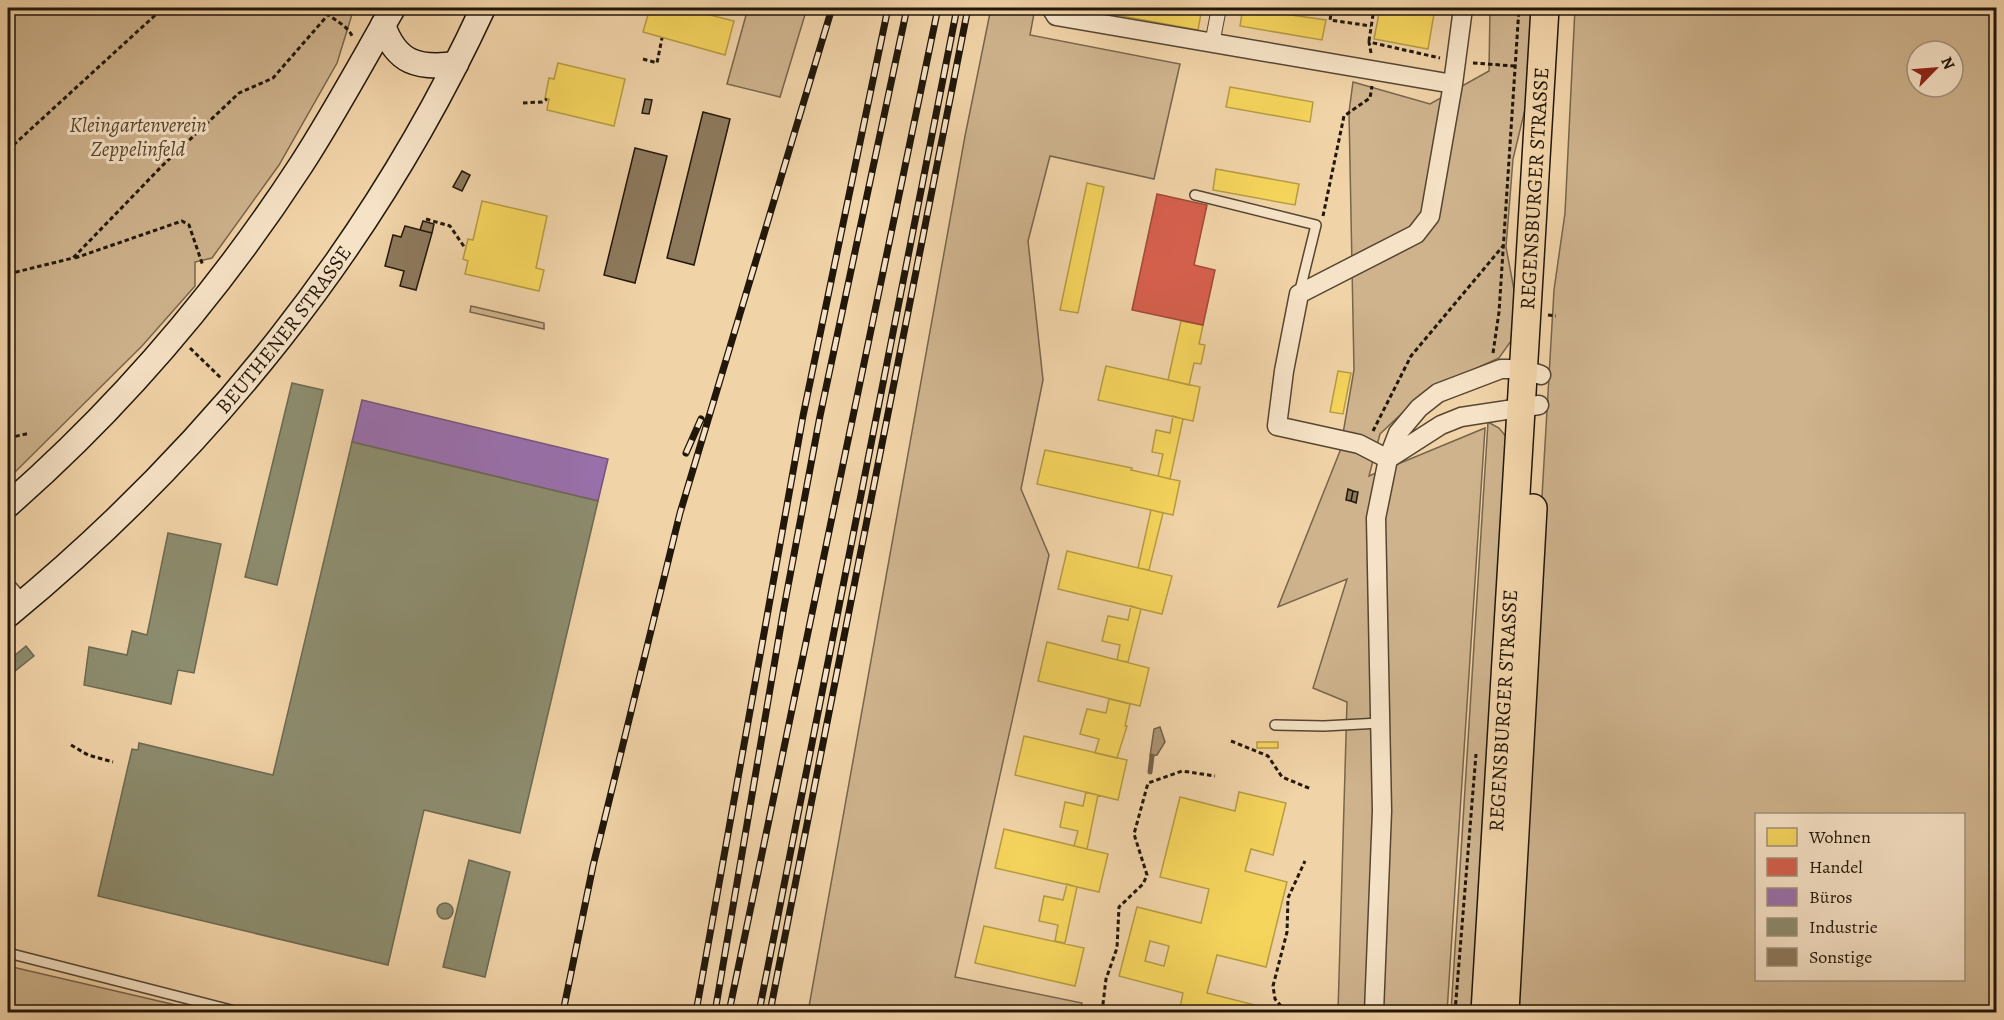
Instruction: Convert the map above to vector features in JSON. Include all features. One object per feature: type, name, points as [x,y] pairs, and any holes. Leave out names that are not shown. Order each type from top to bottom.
[{"type":"main road","name":"BEUTHENER STRASSE","points":[[12,603],[137,499],[236,392],[310,300],[358,231],[395,172],[456,64],[483,8]]},
{"type":"main road","name":"REGENSBURGER STRASSE","points":[[1485,1012],[1530,407],[1545,8]]},
{"type":"main road","points":[[1532,372],[1561,8]]},
{"type":"main road","points":[[388,16],[388,41],[401,56],[412,62],[439,67],[456,64]]},
{"type":"main road","points":[[8,505],[99,419],[175,335],[214,287],[302,164],[388,16]]},
{"type":"main road","points":[[1505,1012],[1530,407]]},
{"type":"street","points":[[1052,8],[1056,16],[1375,73],[1453,84]]},
{"type":"street","points":[[1212,44],[1219,8]]},
{"type":"street","points":[[1388,459],[1369,448],[1278,426],[1284,371],[1299,294],[1416,234],[1430,216],[1457,62],[1463,8]]},
{"type":"street","points":[[1374,1012],[1382,811],[1376,508],[1388,459],[1398,433],[1419,408],[1438,393],[1492,371],[1532,372]]},
{"type":"street","points":[[1388,459],[1441,425],[1461,417],[1530,407]]},
{"type":"lane","points":[[1195,195],[1316,225],[1299,294]]},
{"type":"lane","points":[[1275,725],[1324,726],[1380,723]]},
{"type":"lane","points":[[8,952],[239,1012]]},
{"type":"path","points":[[8,150],[163,8]]},
{"type":"path","points":[[321,8],[327,16],[348,28]]},
{"type":"path","points":[[1332,8],[1330,21],[1371,27]]},
{"type":"path","points":[[1316,225],[1324,214],[1344,116],[1370,98],[1375,73],[1369,42],[1374,8]]},
{"type":"path","points":[[1492,371],[1519,8]]},
{"type":"path","points":[[73,258],[163,165],[239,93],[273,78],[327,16]]},
{"type":"path","points":[[643,59],[657,63],[662,38]]},
{"type":"path","points":[[1369,42],[1457,62],[1515,66]]},
{"type":"path","points":[[523,103],[542,102],[547,99]]},
{"type":"path","points":[[426,219],[450,226],[465,248]]},
{"type":"path","points":[[8,274],[73,258],[182,221],[189,225],[200,261],[214,287]]},
{"type":"path","points":[[1369,448],[1376,423],[1411,356],[1503,246]]},
{"type":"path","points":[[175,335],[236,392]]},
{"type":"path","points":[[8,438],[30,434]]},
{"type":"path","points":[[1231,741],[1268,756],[1282,777],[1311,789]]},
{"type":"path","points":[[1455,1012],[1478,743]]},
{"type":"path","points":[[71,746],[88,755],[113,762]]},
{"type":"path","points":[[1102,1012],[1106,979],[1117,948],[1119,908],[1143,884],[1147,875],[1134,834],[1148,783],[1182,771],[1215,776]]},
{"type":"path","points":[[1286,1012],[1275,999],[1273,986],[1287,932],[1288,898],[1305,861]]},
{"type":"green space","name":"Kleingartenverein Zeppelinfeld","points":[[8,8],[354,8],[337,63],[279,165],[212,258],[195,262],[195,286],[142,346],[8,479]]},
{"type":"green space","points":[[748,8],[807,8],[780,97],[727,84]]},
{"type":"green space","points":[[991,8],[1035,8],[1030,35],[1180,64],[1154,179],[1050,156],[1028,241],[1043,380],[1021,489],[1049,555],[955,977],[1082,1003],[1080,1012],[808,1012],[965,136]]},
{"type":"green space","points":[[1490,8],[1533,8],[1527,101],[1513,159],[1506,247],[1515,295],[1511,341],[1499,358],[1426,391],[1380,434],[1369,476],[1485,428],[1447,1012],[1338,1012],[1347,702],[1313,688],[1347,579],[1278,607],[1340,451],[1354,370],[1349,112],[1353,82],[1430,104],[1489,71]]},
{"type":"green space","points":[[1575,8],[1996,8],[1996,1012],[1512,1012],[1554,290],[1565,213]]},
{"type":"green space","points":[[471,306],[544,323],[544,329],[470,312]]},
{"type":"green space","points":[[1488,422],[1499,428],[1508,439],[1475,1012],[1451,1012]]},
{"type":"green space","points":[[8,966],[206,1012],[8,1012]]},
{"type":"shaded area","points":[[1160,727],[1165,742],[1157,755],[1150,756],[1154,729]]},
{"type":"building: Wohnen","points":[[650,8],[682,8],[734,21],[725,55],[643,32]]},
{"type":"building: Wohnen","points":[[1082,8],[1101,8],[1100,12]]},
{"type":"building: Wohnen","points":[[1101,8],[1202,8],[1198,30],[1100,12]]},
{"type":"building: Wohnen","points":[[1243,8],[1326,20],[1322,40],[1240,26]]},
{"type":"building: Wohnen","points":[[1380,8],[1435,8],[1428,49],[1374,39]]},
{"type":"building: Wohnen","points":[[558,63],[625,79],[614,126],[547,110],[549,99],[545,98],[549,78],[554,79]]},
{"type":"building: Wohnen","points":[[1230,87],[1313,102],[1310,122],[1226,107]]},
{"type":"building: Wohnen","points":[[1216,169],[1299,184],[1295,205],[1213,190]]},
{"type":"building: Wohnen","points":[[1087,183],[1104,187],[1078,313],[1060,310]]},
{"type":"building: Wohnen","points":[[482,201],[547,216],[536,268],[544,270],[539,291],[465,274],[468,261],[463,259],[468,239],[473,240]]},
{"type":"building: Wohnen","points":[[1181,321],[1203,325],[1199,344],[1205,345],[1201,364],[1194,363],[1189,385],[1168,380]]},
{"type":"building: Wohnen","points":[[1106,366],[1200,387],[1193,421],[1098,400]]},
{"type":"building: Wohnen","points":[[1338,371],[1351,373],[1343,414],[1330,412]]},
{"type":"building: Wohnen","points":[[1173,416],[1183,419],[1170,479],[1158,476],[1163,454],[1152,452],[1156,430],[1170,433]]},
{"type":"building: Wohnen","points":[[1045,450],[1132,468],[1131,470],[1180,481],[1173,515],[1037,484]]},
{"type":"building: Wohnen","points":[[1151,510],[1163,513],[1149,570],[1138,568]]},
{"type":"building: Wohnen","points":[[1067,551],[1172,576],[1162,614],[1058,589]]},
{"type":"building: Wohnen","points":[[1131,606],[1141,609],[1128,662],[1117,660],[1120,645],[1102,641],[1108,616],[1128,620]]},
{"type":"building: Wohnen","points":[[1047,642],[1149,668],[1140,706],[1038,681]]},
{"type":"building: Wohnen","points":[[1109,699],[1130,704],[1125,726],[1127,726],[1117,758],[1095,753],[1099,739],[1080,734],[1087,709],[1106,713]]},
{"type":"building: Wohnen","points":[[1024,736],[1127,760],[1118,800],[1015,775]]},
{"type":"building: Wohnen","points":[[1257,742],[1278,742],[1278,748],[1257,748]]},
{"type":"building: Wohnen","points":[[1086,792],[1098,795],[1087,849],[1074,846],[1078,831],[1060,827],[1065,802],[1083,806]]},
{"type":"building: Wohnen","points":[[1239,792],[1286,803],[1273,855],[1251,849],[1245,871],[1287,882],[1266,967],[1217,955],[1207,993],[1267,1008],[1266,1012],[1179,1012],[1183,993],[1119,976],[1137,907],[1201,923],[1209,889],[1160,877],[1180,797],[1235,811]],"holes":[[[1150,941],[1169,946],[1164,966],[1145,961]]]},
{"type":"building: Wohnen","points":[[1004,829],[1108,854],[1099,892],[995,868]]},
{"type":"building: Wohnen","points":[[1067,884],[1077,887],[1065,943],[1055,941],[1058,925],[1039,921],[1044,896],[1063,900]]},
{"type":"building: Wohnen","points":[[984,926],[1084,948],[1075,986],[975,963]]},
{"type":"building: Handel","points":[[1157,194],[1207,205],[1194,265],[1215,270],[1203,325],[1132,310]]},
{"type":"building: Büros","points":[[362,400],[608,459],[598,501],[352,442]]},
{"type":"building: Industrie","points":[[292,383],[323,390],[277,585],[245,577]]},
{"type":"building: Industrie","points":[[352,442],[598,501],[520,833],[424,810],[388,965],[98,896],[132,749],[138,750],[139,743],[273,775]]},
{"type":"building: Industrie","points":[[168,533],[221,544],[194,673],[178,670],[171,704],[84,685],[89,647],[127,655],[132,631],[147,635]]},
{"type":"building: Industrie","points":[[26,646],[34,656],[10,675],[8,661]]},
{"type":"building: Industrie","points":[[469,860],[510,872],[485,977],[443,967]]},
{"type":"building: Industrie","points":[[445,903],[453,911],[445,919],[437,911]]},
{"type":"building: Sonstige","points":[[645,99],[652,100],[649,114],[642,113]]},
{"type":"building: Sonstige","points":[[703,112],[730,119],[694,265],[667,258]]},
{"type":"building: Sonstige","points":[[635,148],[667,156],[635,283],[604,275]]},
{"type":"building: Sonstige","points":[[462,171],[470,175],[462,191],[453,187]]},
{"type":"building: Sonstige","points":[[423,221],[434,224],[432,233],[420,230]]},
{"type":"building: Sonstige","points":[[405,226],[432,233],[416,290],[400,286],[404,271],[385,266],[393,235],[401,237]]},
{"type":"building: Sonstige","points":[[1348,489],[1353,491],[1351,501],[1346,500]]},
{"type":"building: Sonstige","points":[[1353,491],[1358,492],[1356,503],[1351,501]]},
{"type":"waterway","points":[[1150,772],[1152,756]]},
{"type":"railway","points":[[563,1012],[593,866],[680,513],[832,8]]},
{"type":"railway","points":[[696,1012],[803,416],[888,8]]},
{"type":"railway","points":[[715,1012],[783,613],[820,416],[907,8]]},
{"type":"railway","points":[[729,1012],[938,8]]},
{"type":"railway","points":[[759,1012],[957,8]]},
{"type":"railway","points":[[770,1012],[968,8]]},
{"type":"railway","points":[[686,453],[701,419]]}]
